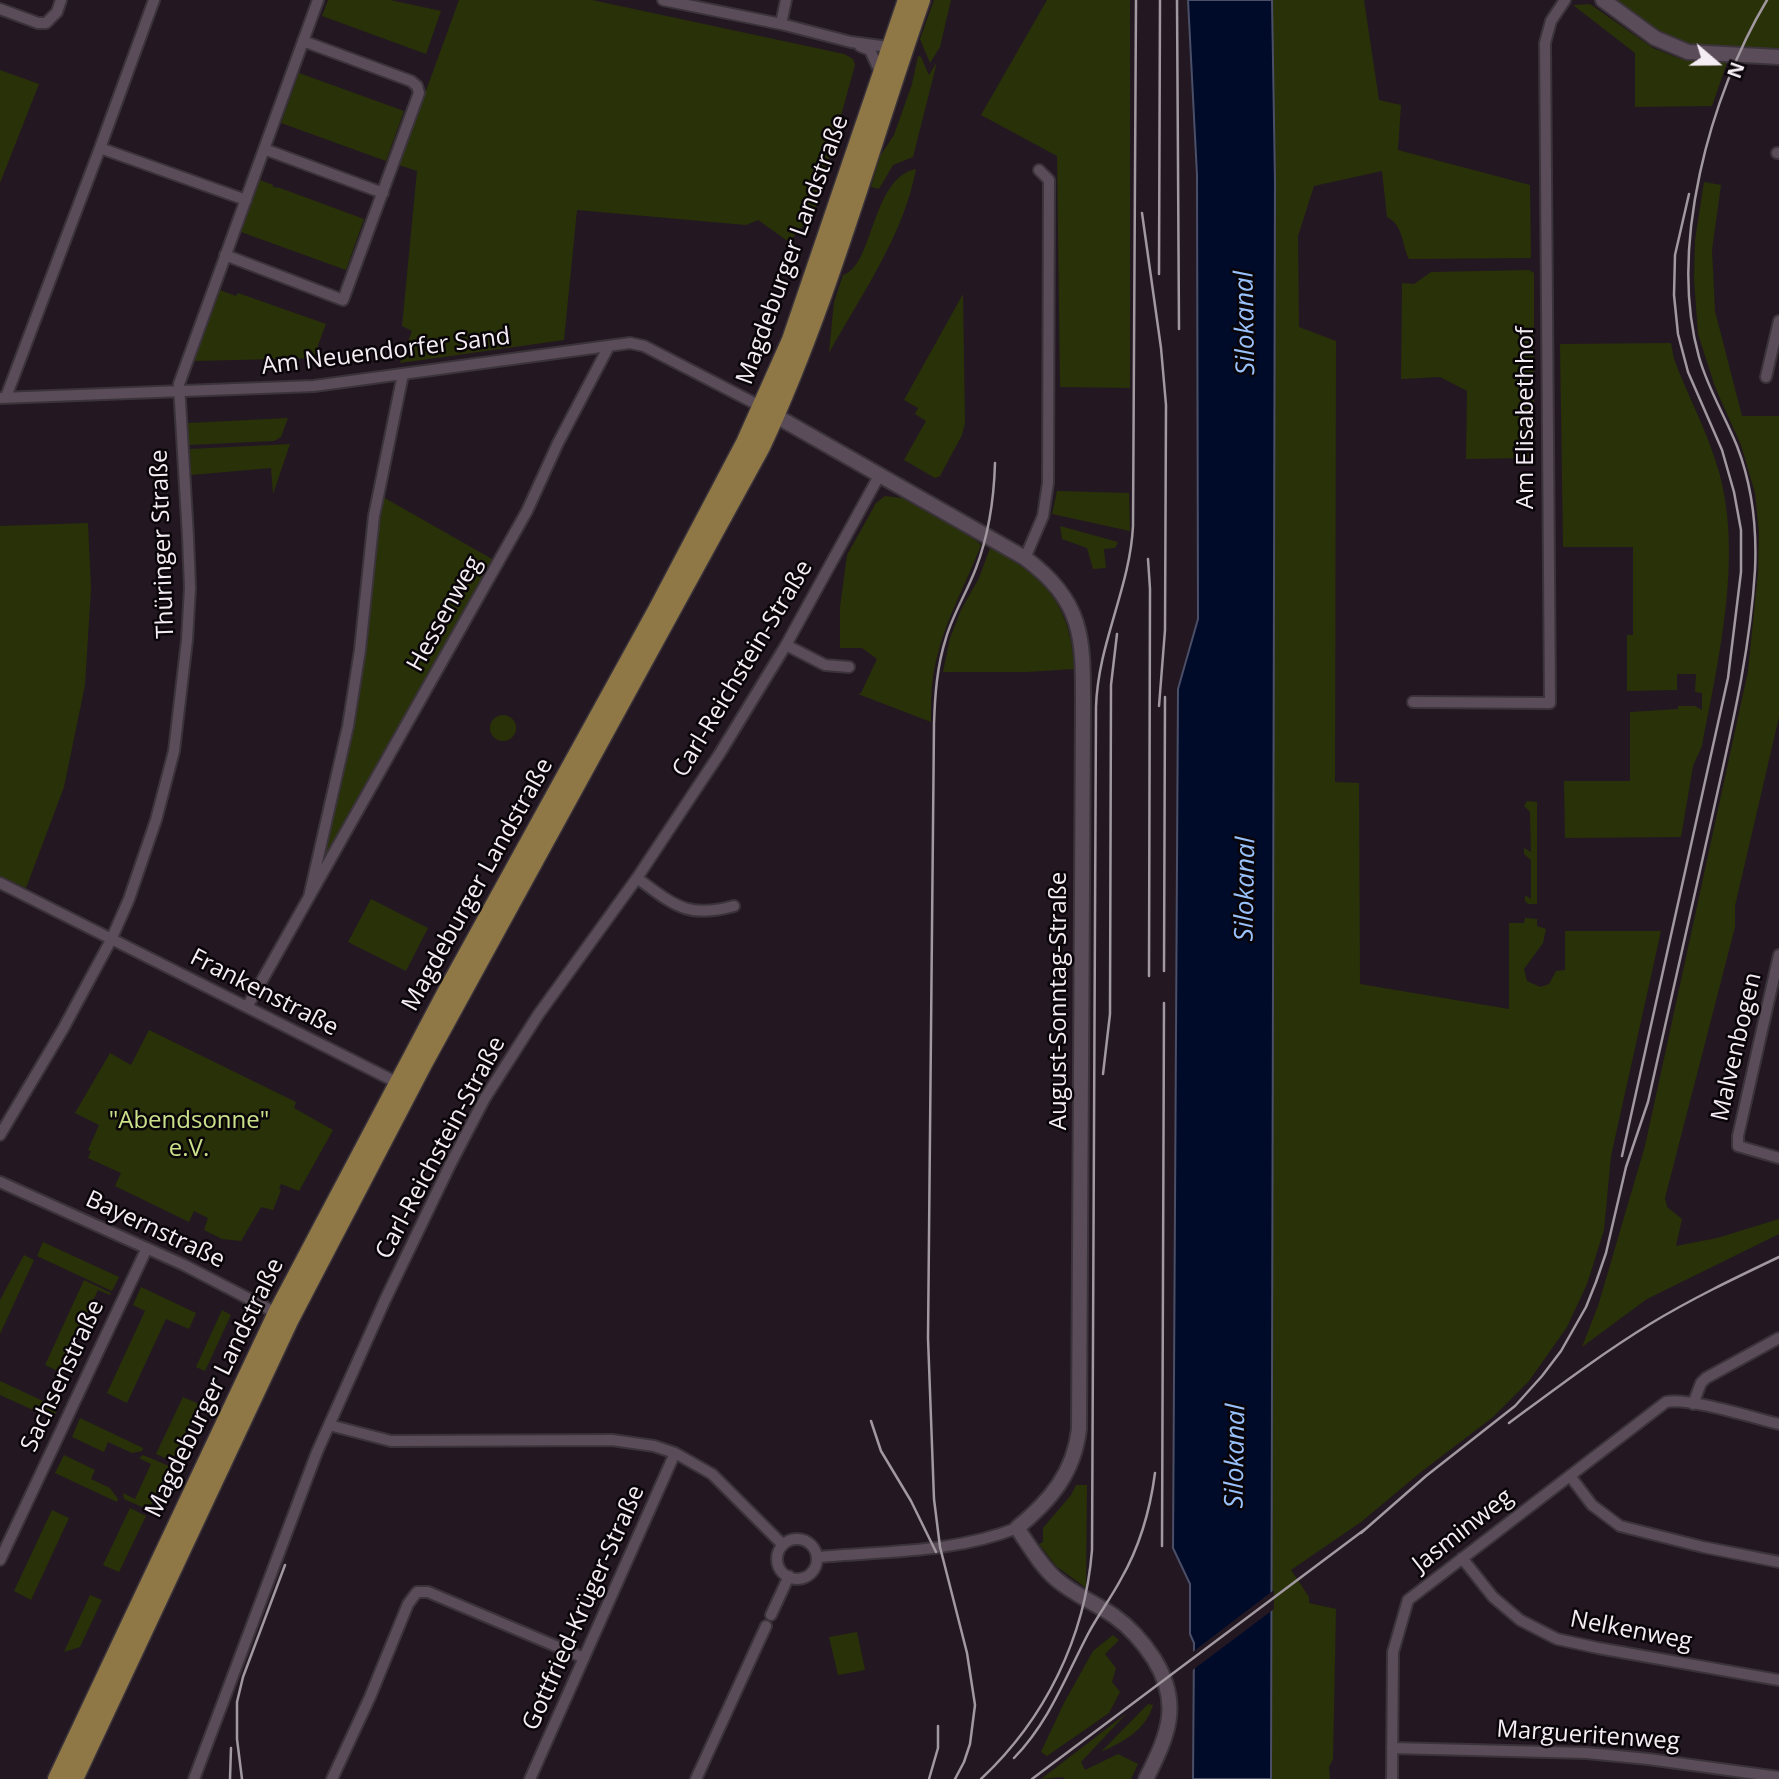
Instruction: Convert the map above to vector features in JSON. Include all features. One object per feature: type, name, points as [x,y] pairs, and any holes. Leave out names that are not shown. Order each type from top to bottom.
[{"type":"main road","name":"Magdeburger Landstraße","points":[[74,1779],[284,1316],[718,528],[769,412],[819,309],[897,48],[907,0]]},
{"type":"main road","name":"Magdeburger Landstraße","points":[[57,1779],[398,1083],[729,477],[769,412],[880,72],[897,48],[921,0]]},
{"type":"street","points":[[0,9],[38,23],[46,23],[57,12],[61,0]]},
{"type":"street","points":[[3,397],[100,148],[154,0]]},
{"type":"street","name":"Thüringer Straße","points":[[0,1135],[63,1029],[111,940],[141,868],[167,780],[186,666],[190,588],[177,391],[317,0]]},
{"type":"street","points":[[663,0],[781,24],[851,42],[897,48]]},
{"type":"street","points":[[781,24],[786,0]]},
{"type":"street","name":"Am Elisabethhof","points":[[1412,702],[1550,703],[1545,43],[1551,21],[1565,0]]},
{"type":"street","points":[[1603,0],[1655,38],[1688,52],[1779,58]]},
{"type":"street","points":[[225,256],[343,300],[419,93],[417,86],[411,81],[303,41]]},
{"type":"street","points":[[851,42],[870,50],[880,72]]},
{"type":"street","points":[[100,148],[246,200]]},
{"type":"street","points":[[264,149],[383,192]]},
{"type":"street","points":[[1025,558],[1043,516],[1048,483],[1049,180],[1039,170]]},
{"type":"street","points":[[1766,377],[1779,321]]},
{"type":"street","name":"Am Neuendorfer Sand","points":[[3,397],[314,386],[630,343],[644,346],[769,412]]},
{"type":"street","name":"Hessenweg","points":[[247,1007],[527,511],[558,443],[609,346]]},
{"type":"street","name":"Hessenweg","points":[[309,897],[348,726],[360,650],[374,516],[403,374]]},
{"type":"street","name":"August-Sonntag-Straße","points":[[769,412],[1025,558],[1052,580],[1069,605],[1079,630],[1083,660],[1077,1449],[1065,1477],[1048,1501],[1017,1528],[960,1545],[818,1557]]},
{"type":"street","name":"Carl-Reichstein-Straße","points":[[194,1779],[262,1594],[329,1425],[417,1233],[485,1098],[538,1015],[637,877],[720,754],[786,645],[879,476]]},
{"type":"street","points":[[786,645],[825,665],[849,667]]},
{"type":"street","points":[[637,877],[668,901],[689,909],[710,913],[734,906]]},
{"type":"street","name":"Frankenstraße","points":[[0,883],[398,1083]]},
{"type":"street","name":"Malvenbogen","points":[[1779,955],[1738,1146],[1779,1158]]},
{"type":"street","name":"Bayernstraße","points":[[0,1182],[147,1248],[284,1316]]},
{"type":"street","name":"Sachsenstraße","points":[[0,1560],[147,1248]]},
{"type":"street","points":[[1693,1404],[1701,1383],[1706,1378],[1779,1338]]},
{"type":"street","name":"Jasminweg","points":[[1392,1779],[1393,1652],[1408,1600],[1666,1402],[1674,1400],[1779,1424]]},
{"type":"street","points":[[329,1425],[391,1441],[612,1440],[654,1446],[676,1453],[720,1481],[782,1544]]},
{"type":"street","name":"Gottfried-Krüger-Straße","points":[[530,1779],[676,1453]]},
{"type":"street","points":[[1570,1476],[1592,1505],[1620,1526],[1703,1547],[1779,1562]]},
{"type":"street","points":[[1017,1528],[1047,1571],[1135,1633],[1161,1670],[1170,1696],[1171,1711],[1162,1746],[1146,1779]]},
{"type":"street","points":[[794,1538],[813,1546],[818,1557],[815,1569],[809,1575],[796,1579],[782,1572],[777,1553],[782,1544],[794,1538]]},
{"type":"street","name":"Nelkenweg","points":[[1462,1558],[1493,1597],[1528,1625],[1557,1639],[1779,1679]]},
{"type":"street","points":[[696,1779],[789,1576]]},
{"type":"street","points":[[332,1779],[370,1697],[408,1604],[417,1592],[428,1592],[584,1658]]},
{"type":"street","name":"Margueritenweg","points":[[1392,1748],[1526,1750],[1587,1754],[1658,1760],[1779,1777]]},
{"type":"green space","points":[[328,0],[390,0],[441,11],[426,54],[322,16]]},
{"type":"green space","points":[[459,0],[592,0],[844,54],[853,59],[855,65],[814,213],[789,242],[758,220],[746,225],[577,210],[564,340],[400,363],[412,331],[402,326],[417,171],[399,165]]},
{"type":"green space","points":[[934,0],[951,0],[940,47],[930,63],[920,39]]},
{"type":"green space","points":[[1047,0],[1130,0],[1130,388],[1060,387],[1057,156],[981,115]]},
{"type":"green space","points":[[1272,0],[1364,0],[1379,100],[1401,105],[1398,150],[1530,185],[1531,258],[1409,259],[1399,230],[1387,217],[1382,171],[1314,186],[1298,236],[1299,327],[1336,341],[1335,782],[1359,783],[1360,984],[1509,1009],[1509,923],[1524,923],[1525,918],[1537,919],[1537,926],[1546,929],[1543,943],[1524,969],[1527,981],[1540,987],[1549,984],[1556,971],[1565,970],[1565,931],[1661,931],[1611,1156],[1604,1230],[1587,1284],[1567,1327],[1529,1381],[1493,1417],[1361,1522],[1291,1570],[1309,1597],[1309,1603],[1336,1609],[1333,1759],[1329,1767],[1330,1779],[1271,1779],[1275,182]]},
{"type":"green space","points":[[1613,0],[1779,0],[1779,53],[1688,47],[1656,32]]},
{"type":"green space","points":[[1590,4],[1653,48],[1681,59],[1727,63],[1712,106],[1635,107],[1635,53],[1573,5]]},
{"type":"green space","points":[[918,56],[929,75],[937,62],[913,157],[893,165],[879,189],[871,187],[880,156],[894,135],[912,84]]},
{"type":"green space","points":[[0,70],[39,84],[0,183]]},
{"type":"green space","points":[[299,73],[404,111],[386,161],[281,123]]},
{"type":"green space","points":[[916,169],[892,241],[829,353],[834,302],[843,275],[853,268],[861,256],[890,188],[901,176]]},
{"type":"green space","points":[[260,180],[364,219],[346,270],[241,232]]},
{"type":"green space","points":[[1704,182],[1721,185],[1712,250],[1715,311],[1742,416],[1779,416],[1779,717],[1735,906],[1735,927],[1665,1198],[1667,1207],[1682,1219],[1676,1246],[1717,1238],[1779,1219],[1779,1234],[1647,1299],[1582,1347],[1598,1306],[1645,1146],[1748,671],[1758,572],[1759,533],[1755,493],[1741,445],[1715,387],[1698,334],[1694,279],[1695,240]]},
{"type":"green space","points":[[1529,270],[1534,273],[1534,452],[1529,458],[1466,459],[1467,391],[1440,377],[1401,379],[1402,283],[1414,284],[1431,272]]},
{"type":"green space","points":[[220,290],[236,296],[238,293],[326,324],[318,345],[317,358],[194,361]]},
{"type":"green space","points":[[963,294],[965,423],[962,435],[940,476],[935,478],[904,460],[926,421],[915,414],[918,408],[904,400]]},
{"type":"green space","points":[[1671,343],[1674,359],[1719,472],[1729,539],[1721,645],[1702,746],[1693,766],[1681,837],[1565,838],[1564,781],[1630,781],[1630,712],[1678,709],[1678,706],[1695,706],[1702,710],[1702,693],[1695,692],[1696,674],[1677,674],[1677,690],[1627,691],[1627,635],[1633,635],[1633,547],[1563,547],[1560,344]]},
{"type":"green space","points":[[288,418],[281,437],[274,441],[189,445],[188,423]]},
{"type":"green space","points":[[290,444],[273,494],[271,468],[191,475],[190,449]]},
{"type":"green space","points":[[1057,491],[1129,493],[1130,531],[1052,514]]},
{"type":"green space","points":[[885,496],[902,498],[981,545],[941,643],[932,681],[931,722],[858,694],[861,693],[877,659],[862,648],[840,648],[840,607],[847,555],[876,503]]},
{"type":"green space","points":[[383,497],[492,559],[328,858],[321,856],[335,799],[377,516]]},
{"type":"green space","points":[[88,523],[91,588],[85,685],[64,787],[26,888],[0,876],[0,526]]},
{"type":"green space","points":[[1060,526],[1118,542],[1115,548],[1104,549],[1106,568],[1093,569],[1087,548],[1062,539]]},
{"type":"green space","points":[[990,548],[1026,570],[1051,595],[1061,610],[1067,627],[1074,669],[943,672],[950,638],[961,610],[979,578]]},
{"type":"green space","points":[[503,715],[512,719],[516,728],[512,737],[503,741],[494,737],[490,728],[494,719]]},
{"type":"green space","points":[[1527,801],[1537,802],[1537,904],[1528,904],[1525,901],[1525,895],[1531,899],[1531,860],[1524,854],[1524,848],[1531,852],[1530,812],[1524,806]]},
{"type":"green space","points":[[371,899],[428,928],[406,971],[348,942]]},
{"type":"green space","name":"\"Abendsonne\" e.V.","points":[[149,1030],[296,1102],[294,1108],[333,1130],[299,1191],[281,1184],[273,1210],[261,1207],[241,1241],[222,1239],[204,1230],[208,1218],[194,1211],[189,1222],[115,1186],[121,1173],[88,1158],[91,1151],[88,1150],[99,1125],[75,1113],[110,1053],[131,1065]]},
{"type":"green space","points":[[43,1242],[119,1277],[112,1291],[37,1256]]},
{"type":"green space","points":[[24,1255],[34,1260],[0,1334],[0,1300]]},
{"type":"green space","points":[[84,1280],[111,1293],[110,1295],[98,1290],[60,1372],[45,1365]]},
{"type":"green space","points":[[141,1287],[196,1313],[189,1329],[166,1319],[127,1403],[107,1393],[145,1311],[133,1305]]},
{"type":"green space","points":[[222,1310],[231,1315],[205,1371],[196,1367]]},
{"type":"green space","points":[[0,1381],[58,1408],[53,1419],[0,1395]]},
{"type":"green space","points":[[183,1397],[199,1404],[172,1461],[156,1454]]},
{"type":"green space","points":[[80,1418],[143,1448],[142,1451],[132,1453],[108,1442],[104,1452],[72,1437]]},
{"type":"green space","points":[[64,1455],[95,1470],[91,1479],[110,1488],[118,1499],[117,1502],[55,1473]]},
{"type":"green space","points":[[143,1455],[169,1466],[149,1510],[124,1499],[123,1493],[135,1499],[151,1464],[139,1458]]},
{"type":"green space","points":[[1076,1485],[1087,1485],[1086,1588],[1056,1566],[1039,1544],[1043,1542],[1043,1528],[1071,1495]]},
{"type":"green space","points":[[130,1508],[146,1516],[119,1572],[103,1565]]},
{"type":"green space","points":[[52,1510],[69,1518],[31,1600],[14,1591]]},
{"type":"green space","points":[[90,1595],[102,1600],[80,1647],[64,1652]]},
{"type":"green space","points":[[857,1632],[865,1670],[838,1675],[829,1637]]},
{"type":"green space","points":[[1113,1635],[1119,1640],[1105,1654],[1116,1668],[1112,1682],[1120,1692],[1109,1713],[1047,1756],[1041,1752],[1064,1703],[1093,1651]]},
{"type":"green space","points":[[1148,1704],[1153,1705],[1150,1714],[1139,1728],[1101,1752]]},
{"type":"green space","points":[[1127,1713],[1081,1762],[1085,1770],[1118,1754],[1138,1764],[1131,1779],[1041,1779]]},
{"type":"water","name":"Silokanal","points":[[1188,0],[1272,0],[1275,182],[1271,1779],[1193,1779],[1194,1643],[1190,1634],[1190,1584],[1173,1548],[1178,689],[1198,619],[1197,175]]},
{"type":"pier","points":[[1274,1590],[1274,1609],[1190,1672],[1190,1654]]},
{"type":"railway","points":[[981,1779],[1004,1756],[1024,1730],[1058,1675],[1081,1614],[1092,1550],[1096,707],[1102,660],[1126,571],[1133,526],[1136,0]]},
{"type":"railway","points":[[1159,274],[1160,0]]},
{"type":"railway","points":[[1177,0],[1179,329]]},
{"type":"railway","points":[[1361,1533],[1426,1476],[1515,1406],[1561,1351],[1586,1307],[1596,1282],[1606,1253],[1626,1167],[1648,1102],[1726,756],[1749,632],[1755,570],[1750,491],[1737,446],[1703,369],[1691,314],[1689,268],[1692,221],[1712,126],[1746,38],[1767,0]]},
{"type":"railway","points":[[1622,1156],[1728,678],[1741,572],[1741,530],[1734,492],[1722,450],[1688,372],[1678,334],[1674,295],[1675,255],[1689,194]]},
{"type":"railway","points":[[1142,213],[1161,348],[1166,405],[1165,630],[1159,706]]},
{"type":"railway","points":[[955,1779],[970,1744],[975,1705],[967,1653],[940,1547],[934,1499],[928,1338],[934,724],[940,659],[949,629],[981,555],[992,503],[995,463]]},
{"type":"railway","points":[[1148,559],[1149,976]]},
{"type":"railway","points":[[1103,1074],[1110,1014],[1111,685],[1117,634]]},
{"type":"railway","points":[[1164,971],[1165,697]]},
{"type":"railway","points":[[1162,1546],[1164,1003]]},
{"type":"railway","points":[[1509,1423],[1650,1324],[1697,1297],[1779,1257]]},
{"type":"railway","points":[[871,1421],[881,1451],[911,1501],[936,1552]]},
{"type":"railway","points":[[1014,1758],[1047,1715],[1088,1634],[1128,1567],[1143,1528],[1155,1473]]},
{"type":"railway","points":[[1032,1779],[1368,1527]]},
{"type":"railway","points":[[242,1779],[237,1739],[237,1702],[243,1677],[285,1565]]},
{"type":"railway","points":[[929,1779],[938,1748],[938,1726]]},
{"type":"railway","points":[[230,1779],[231,1748]]}]
